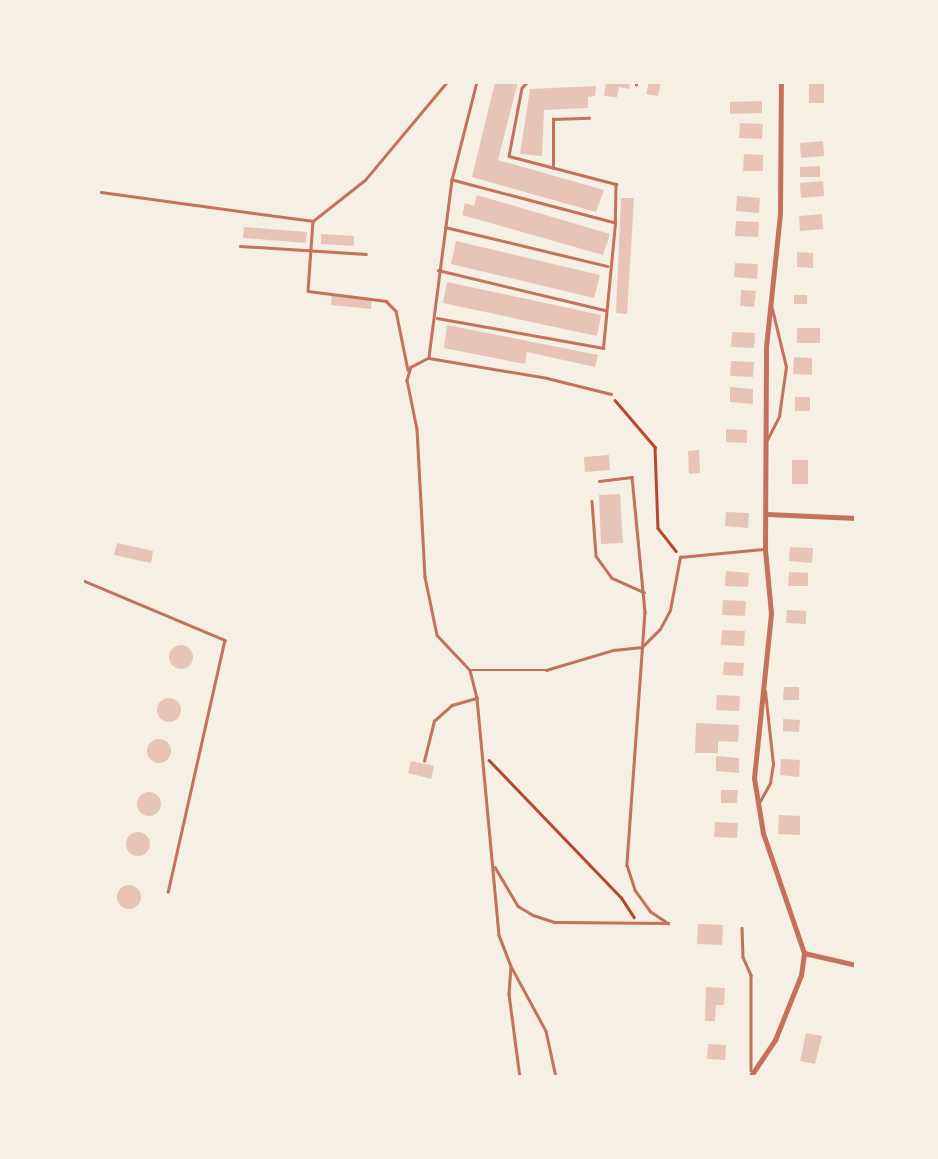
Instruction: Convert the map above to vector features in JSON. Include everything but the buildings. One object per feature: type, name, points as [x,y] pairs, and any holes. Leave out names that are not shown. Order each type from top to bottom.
[{"type":"street","points":[[750,1073],[775,1040],[801,975],[804,953],[756,805],[754,758],[771,613],[765,549],[766,442],[771,305],[780,213],[781,82]]},
{"type":"street","points":[[767,514],[856,518]]},
{"type":"street","points":[[804,953],[856,965]]},
{"type":"lane","points":[[101,192],[313,220],[365,180],[447,82]]},
{"type":"lane","points":[[429,358],[436,318],[438,270],[453,180],[477,82]]},
{"type":"lane","points":[[436,318],[603,348],[607,266],[615,223],[615,184],[509,156],[522,88],[528,82]]},
{"type":"lane","points":[[553,167],[553,119],[589,118]]},
{"type":"lane","points":[[453,180],[615,223]]},
{"type":"lane","points":[[313,220],[308,291],[373,296],[396,311],[417,429],[425,577],[437,635],[470,670],[477,698],[485,756],[499,935],[511,966],[546,1031],[556,1077]]},
{"type":"lane","points":[[445,227],[607,266]]},
{"type":"lane","points":[[240,246],[366,254]]},
{"type":"lane","points":[[438,270],[606,310]]},
{"type":"lane","points":[[766,442],[779,416],[786,367],[771,305]]},
{"type":"lane","points":[[409,373],[411,367],[429,358],[547,378],[611,394]]},
{"type":"lane","points":[[494,865],[518,906],[533,915],[555,922],[639,926],[668,923],[650,911],[635,890],[627,865],[642,647],[643,592],[632,477],[599,481]]},
{"type":"lane","points":[[592,501],[596,556],[612,578],[643,592]]},
{"type":"lane","points":[[470,670],[546,670],[613,650],[642,647],[660,629],[670,610],[680,557],[765,549]]},
{"type":"lane","points":[[82,580],[225,640],[168,892]]},
{"type":"lane","points":[[756,805],[767,791],[773,764],[762,677]]},
{"type":"lane","points":[[424,761],[434,721],[452,705],[477,698]]},
{"type":"lane","points":[[742,928],[743,957],[751,975],[750,1073]]},
{"type":"lane","points":[[511,966],[509,994],[520,1077]]},
{"type":"path","points":[[611,394],[655,447],[658,528],[680,557]]},
{"type":"path","points":[[485,756],[510,777],[621,897],[639,926]]}]
